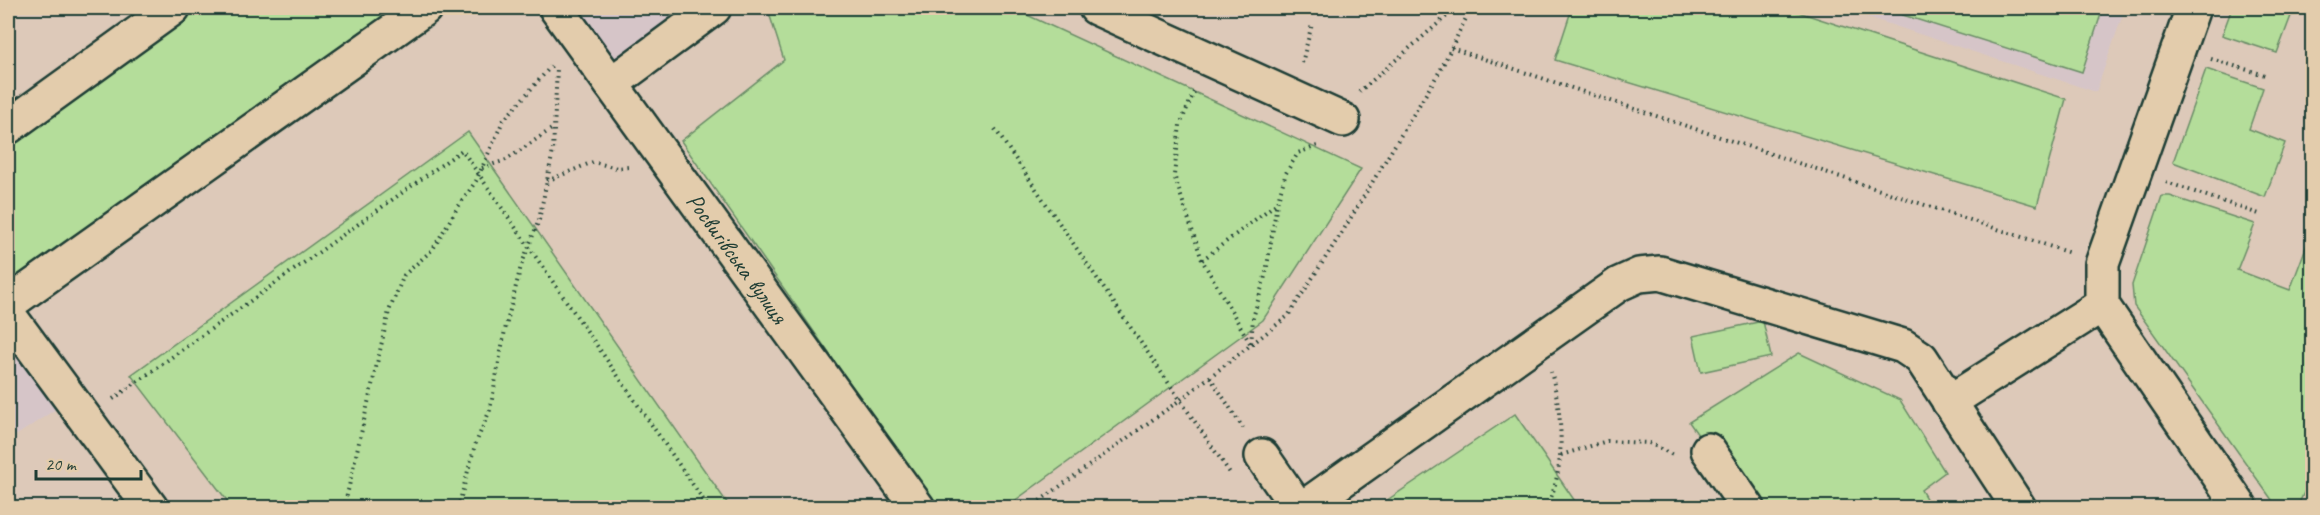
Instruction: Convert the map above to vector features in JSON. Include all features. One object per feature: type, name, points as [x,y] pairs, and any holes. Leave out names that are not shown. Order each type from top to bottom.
[{"type":"street","points":[[8,127],[173,8]]},
{"type":"street","points":[[8,304],[425,8]]},
{"type":"street","name":"Росвигівська вулиця","points":[[556,8],[918,507]]},
{"type":"street","points":[[611,84],[714,8]]},
{"type":"street","points":[[1096,8],[1343,120]]},
{"type":"street","points":[[2193,8],[2102,264],[2102,305],[2241,507]]},
{"type":"street","points":[[1303,507],[1618,284],[1639,275],[1660,273],[1903,346],[1921,358],[2019,507]]},
{"type":"street","points":[[1949,402],[2102,305]]},
{"type":"street","points":[[8,314],[151,507]]},
{"type":"street","points":[[1694,454],[1748,507]]},
{"type":"street","points":[[1262,456],[1298,507]]},
{"type":"path","points":[[1251,345],[1253,318],[1266,273],[1277,203],[1286,173],[1298,153],[1330,144],[1360,90],[1456,8]]},
{"type":"path","points":[[1030,507],[1180,400],[1288,316],[1441,69],[1471,8]]},
{"type":"path","points":[[1302,65],[1312,24]]},
{"type":"path","points":[[1451,48],[2102,264]]},
{"type":"path","points":[[2202,56],[2268,76]]},
{"type":"path","points":[[344,507],[389,311],[404,275],[433,249],[479,175],[503,121],[558,59],[553,151],[539,220],[521,266],[505,330],[490,410],[475,445],[458,507]]},
{"type":"path","points":[[1194,92],[1180,125],[1174,175],[1202,260],[1251,345]]},
{"type":"path","points":[[482,169],[506,160],[554,127]]},
{"type":"path","points":[[995,129],[1233,478]]},
{"type":"path","points":[[86,419],[462,150],[709,507]]},
{"type":"path","points":[[546,181],[593,162],[617,168],[637,165]]},
{"type":"path","points":[[2161,180],[2259,214]]},
{"type":"path","points":[[1202,260],[1277,203]]},
{"type":"path","points":[[1536,343],[1548,362],[1559,403],[1561,455],[1553,492],[1547,507]]},
{"type":"path","points":[[1210,377],[1262,456]]},
{"type":"path","points":[[1561,455],[1607,441],[1649,443],[1694,454]]},
{"type":"shaded area","points":[[569,8],[664,8],[673,23],[612,66]]},
{"type":"shaded area","points":[[1840,8],[2125,8],[2096,92]]},
{"type":"shaded area","points":[[8,314],[71,399],[8,441]]},
{"type":"green space","points":[[173,8],[425,8],[8,304],[8,127]]},
{"type":"green space","points":[[772,8],[1012,8],[1361,169],[1263,320],[1006,507],[937,508],[681,141],[784,60],[768,10]]},
{"type":"green space","points":[[1572,8],[1786,8],[2066,99],[2037,206],[1555,60]]},
{"type":"green space","points":[[1881,8],[2103,8],[2082,72]]},
{"type":"green space","points":[[2232,8],[2294,8],[2277,53],[2222,35]]},
{"type":"green space","points":[[2206,69],[2263,88],[2249,129],[2285,143],[2265,197],[2173,162]]},
{"type":"green space","points":[[468,132],[730,507],[232,507],[131,375]]},
{"type":"green space","points":[[2162,196],[2170,196],[2255,224],[2237,270],[2290,290],[2312,231],[2312,476],[2297,507],[2277,507],[2134,306],[2132,285]]},
{"type":"green space","points":[[1763,321],[1771,357],[1701,372],[1693,336]]},
{"type":"green space","points":[[1799,353],[1900,400],[1945,472],[1921,490],[1931,507],[1748,507],[1689,422]]},
{"type":"green space","points":[[1515,414],[1579,507],[1377,507]]}]
